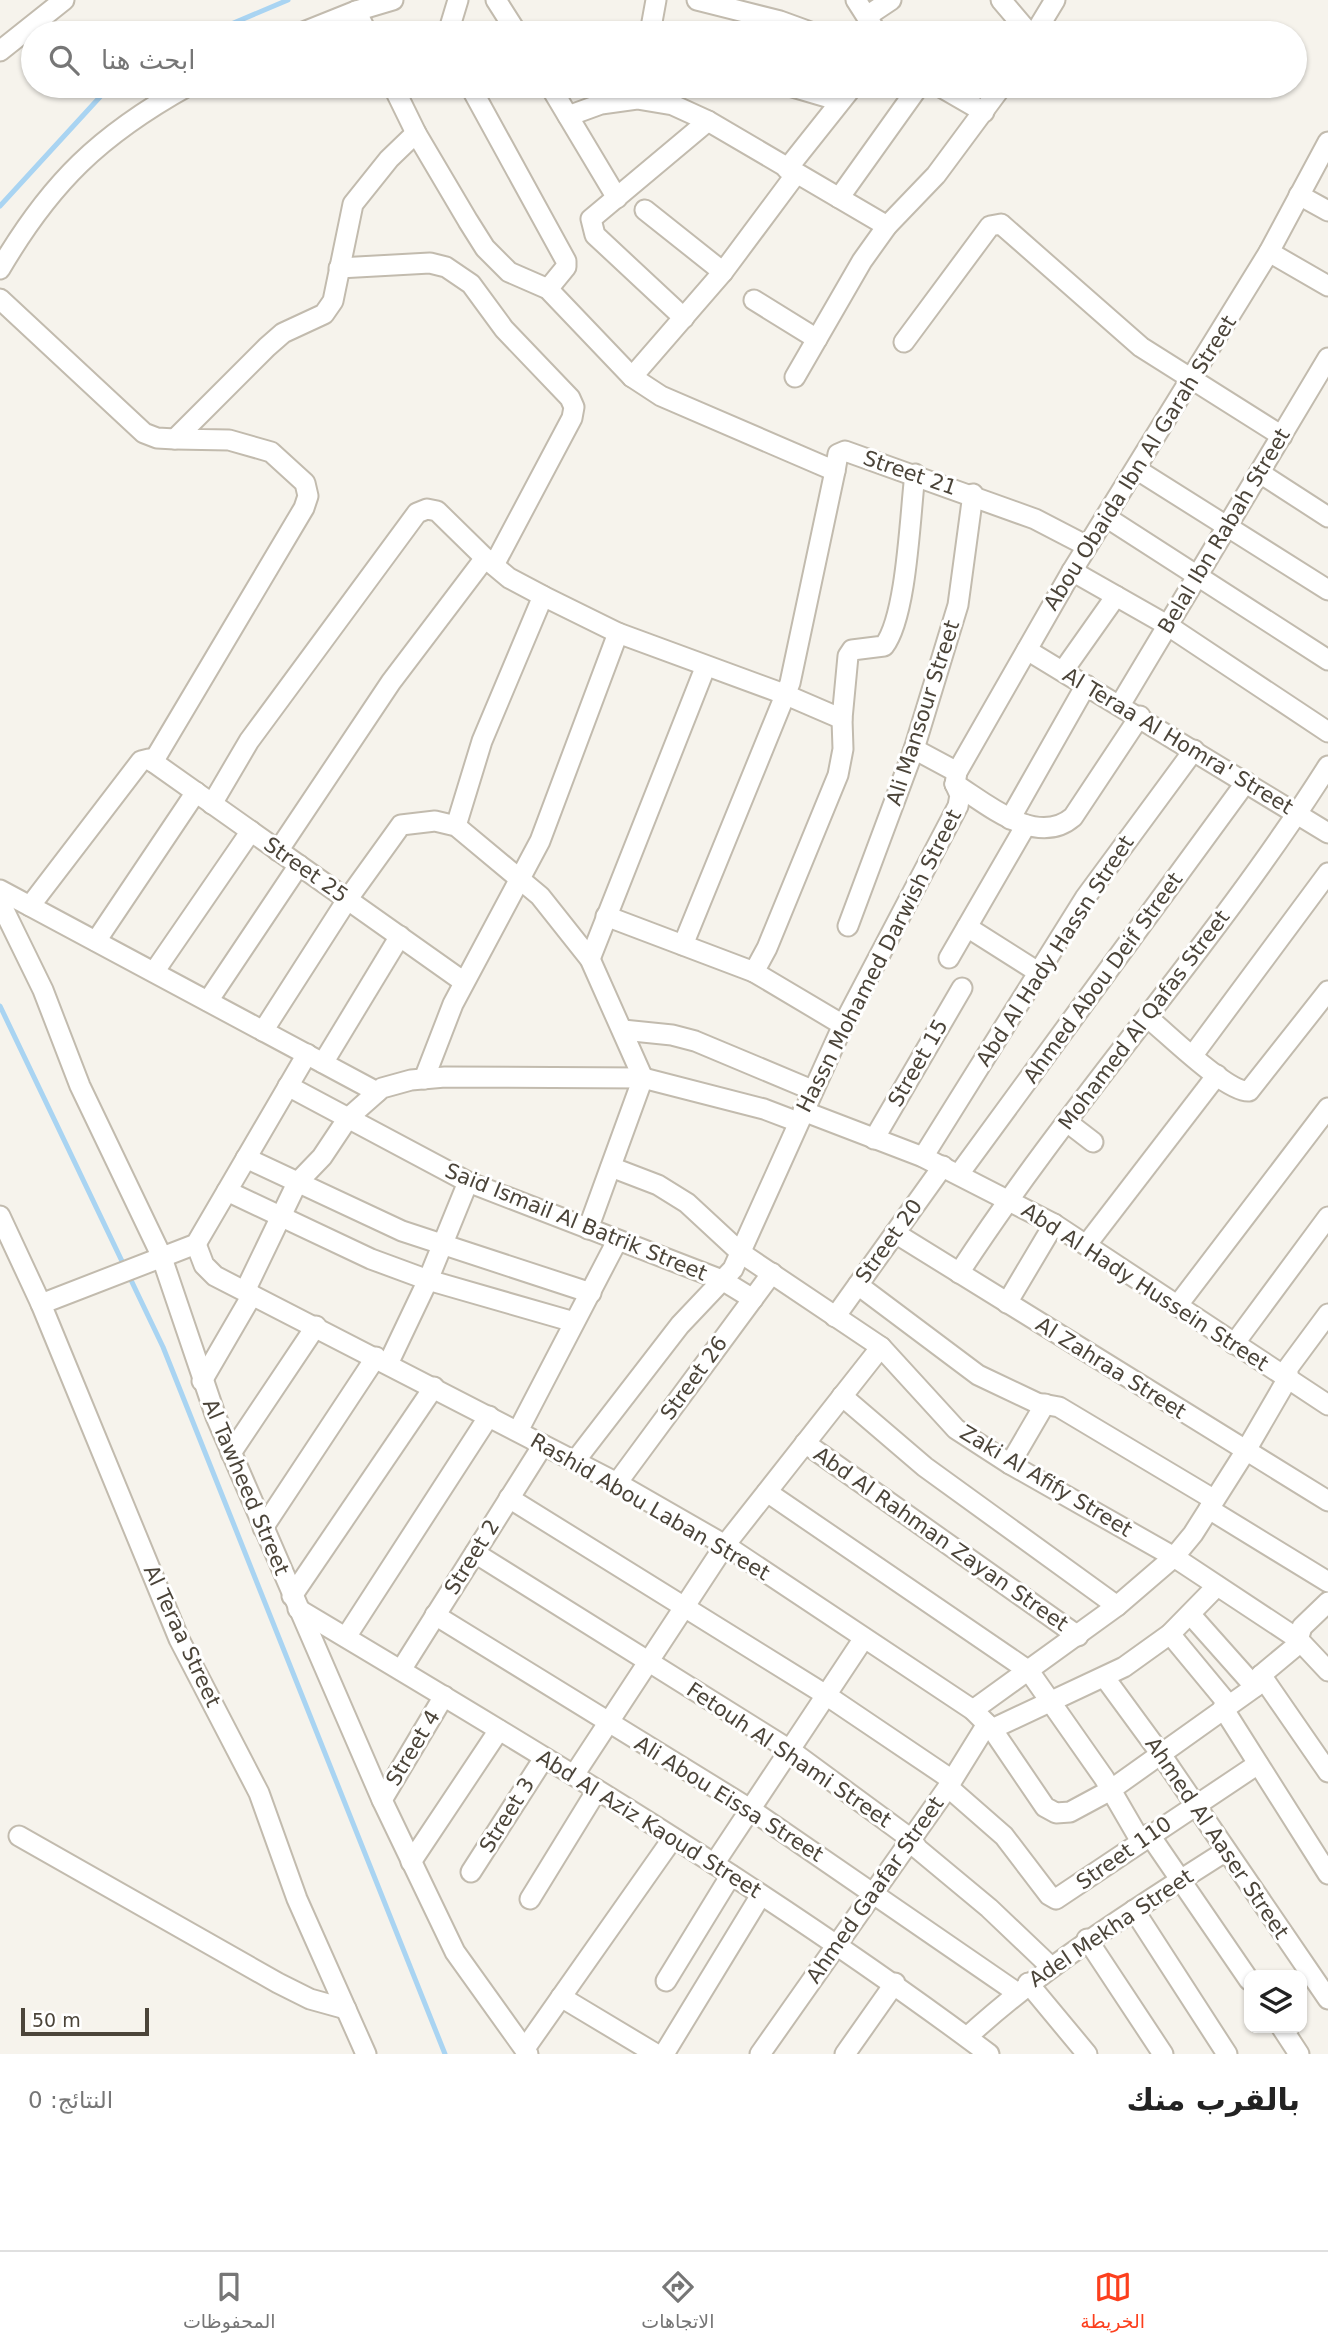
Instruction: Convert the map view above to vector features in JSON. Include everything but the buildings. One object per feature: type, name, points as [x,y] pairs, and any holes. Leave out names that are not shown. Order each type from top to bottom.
[{"type":"street","points":[[38,21],[64,0]]},
{"type":"street","points":[[331,21],[393,0]]},
{"type":"street","points":[[452,21],[458,0]]},
{"type":"street","points":[[496,0],[509,21]]},
{"type":"street","points":[[652,21],[656,0]]},
{"type":"street","points":[[697,0],[780,21]]},
{"type":"street","points":[[867,17],[891,0]]},
{"type":"street","points":[[1001,0],[1019,21]]},
{"type":"street","points":[[1042,21],[1055,0]]},
{"type":"street","points":[[356,11],[361,21]]},
{"type":"street","points":[[0,51],[21,34]]},
{"type":"street","points":[[0,269],[27,222],[77,164],[136,115],[166,98]]},
{"type":"street","points":[[399,98],[416,133],[485,248],[509,272],[548,289],[566,267],[566,261],[477,98]]},
{"type":"street","points":[[557,98],[617,198]]},
{"type":"street","points":[[830,98],[840,101]]},
{"type":"street","points":[[632,377],[723,272],[843,98]]},
{"type":"street","points":[[839,198],[910,98]]},
{"type":"street","points":[[960,98],[984,112]]},
{"type":"street","points":[[795,377],[862,261],[887,226],[936,175],[994,98]]},
{"type":"street","points":[[568,116],[601,104],[637,99],[673,105],[708,121],[887,226]]},
{"type":"street","points":[[684,318],[592,231],[591,219],[708,121]]},
{"type":"street","points":[[175,439],[283,333],[324,314],[333,301],[353,204],[389,159],[416,133]]},
{"type":"street","name":"Abou Obaida Ibn Al Garah Street","points":[[956,778],[1072,571],[1269,252],[1328,142]]},
{"type":"street","points":[[1299,195],[1328,211]]},
{"type":"street","points":[[645,210],[723,272]]},
{"type":"street","points":[[904,342],[990,226],[997,223],[1004,225],[1142,348],[1282,436]]},
{"type":"street","points":[[1269,252],[1328,286]]},
{"type":"street","points":[[278,850],[391,682],[489,562],[572,418],[575,407],[570,398],[503,330],[471,284],[446,267],[430,263],[339,268]]},
{"type":"street","name":"Street 21","points":[[548,289],[632,377],[661,396],[835,471],[838,454],[843,451],[973,494],[1035,519],[1087,546]]},
{"type":"street","points":[[0,299],[144,433],[156,438],[229,440],[271,452],[305,482],[308,496],[304,508],[151,760],[141,761],[30,906]]},
{"type":"street","points":[[754,300],[817,339]]},
{"type":"street","name":"Belal Ibn Rabah Street","points":[[1120,705],[1282,436],[1323,379],[1328,358]]},
{"type":"street","points":[[1136,469],[1328,590]]},
{"type":"street","points":[[683,944],[790,682],[835,471]]},
{"type":"street","points":[[1260,473],[1328,517]]},
{"type":"street","points":[[754,972],[767,948],[838,775],[844,749],[842,719],[852,650],[884,646],[891,638],[900,600],[915,474]]},
{"type":"street","name":"Ali Mansour Street","points":[[848,926],[914,749],[962,587],[973,494]]},
{"type":"street","points":[[96,941],[249,741],[417,513],[427,509],[438,511],[509,578],[543,596],[618,633],[705,668],[785,694],[842,719]]},
{"type":"street","points":[[1106,517],[1328,660]]},
{"type":"street","points":[[1072,571],[1167,625],[1328,732]]},
{"type":"street","points":[[456,826],[482,741],[543,596]]},
{"type":"street","points":[[1063,671],[1116,596]]},
{"type":"street","points":[[424,1079],[464,982],[521,878],[557,798],[618,633]]},
{"type":"street","name":"Al Teraa Al Homra' Street","points":[[1027,650],[1140,716],[1328,833]]},
{"type":"street","points":[[590,959],[705,668]]},
{"type":"street","points":[[949,958],[967,927],[1086,685]]},
{"type":"street","points":[[914,749],[1018,822],[1051,827],[1073,817],[1140,716]]},
{"type":"street","name":"Abd Al Hady Hassn Street","points":[[923,1157],[1091,889],[1194,750]]},
{"type":"street","name":"Street 25","points":[[151,760],[464,982]]},
{"type":"street","name":"Mohamed Al Qafas Street","points":[[959,1273],[1008,1199],[1147,1018],[1298,814],[1328,766]]},
{"type":"street","name":"Hassn Mohamed Darwish Street","points":[[575,1461],[680,1325],[733,1269],[843,1025],[958,806],[960,795],[956,778]]},
{"type":"street","name":"Ahmed Abou Deif Street","points":[[951,1170],[1246,782]]},
{"type":"street","points":[[263,1031],[347,900],[401,825],[435,821],[456,826],[540,896],[590,959],[643,1078],[588,1229]]},
{"type":"street","points":[[154,972],[251,831]]},
{"type":"street","points":[[208,1001],[299,865]]},
{"type":"street","points":[[1193,1055],[1328,873]]},
{"type":"street","points":[[0,890],[377,1092],[348,1118],[322,1157],[296,1183],[279,1217],[249,1293],[202,1381]]},
{"type":"street","name":"Al Tawheed Street","points":[[0,902],[43,990],[80,1086],[161,1255],[202,1381],[231,1453],[382,1800],[455,1952],[527,2051]]},
{"type":"street","points":[[606,916],[754,972],[843,1025]]},
{"type":"street","points":[[967,927],[1038,972]]},
{"type":"street","points":[[41,1304],[195,1244],[288,1086],[315,1058],[400,936]]},
{"type":"street","name":"Street 15","points":[[874,1139],[962,988]]},
{"type":"street","points":[[1147,1018],[1240,1091],[1249,1091],[1328,991]]},
{"type":"street","points":[[623,1030],[672,1035],[695,1041],[812,1090]]},
{"type":"street","points":[[1087,1244],[1217,1074]]},
{"type":"street","name":"Abd Al Hady Hussein Street","points":[[377,1092],[424,1079],[643,1078],[764,1110],[801,1116],[874,1139],[951,1170],[1054,1224],[1328,1405]]},
{"type":"street","name":"Said Ismail Al Batrik Street","points":[[288,1086],[468,1182],[722,1280],[753,1299]]},
{"type":"street","points":[[1177,1306],[1328,1108]]},
{"type":"street","points":[[1067,1122],[1093,1142]]},
{"type":"street","points":[[246,1158],[373,1219],[591,1293]]},
{"type":"street","name":"Zaki Al Afify Street","points":[[611,1167],[658,1185],[687,1203],[741,1253],[881,1348],[956,1429],[1010,1464],[1174,1557],[1297,1639],[1328,1671]]},
{"type":"street","name":"Street 20","points":[[835,1317],[895,1233],[951,1170]]},
{"type":"street","points":[[263,1528],[382,1360],[428,1280],[468,1182]]},
{"type":"street","points":[[227,1191],[371,1259],[428,1280],[574,1322]]},
{"type":"street","name":"Al Teraa Street","points":[[0,1216],[41,1304],[179,1639],[259,1793],[298,1899],[366,2054]]},
{"type":"street","points":[[1234,1344],[1328,1217]]},
{"type":"street","points":[[1007,1303],[1054,1224]]},
{"type":"street","name":"Al Zahraa Street","points":[[895,1233],[1328,1502]]},
{"type":"street","points":[[518,1431],[617,1241]]},
{"type":"street","name":"Rashid Abou Laban Street","points":[[195,1244],[208,1271],[617,1483],[725,1545],[984,1721],[1050,1811],[1069,1812],[1109,1791]]},
{"type":"street","name":"Street 26","points":[[617,1483],[772,1273]]},
{"type":"street","points":[[858,1285],[978,1375],[1065,1410],[1328,1582]]},
{"type":"street","points":[[984,1721],[1028,1671],[1117,1606],[1174,1557],[1245,1452],[1288,1378],[1289,1368],[1328,1314]]},
{"type":"street","points":[[231,1453],[317,1326]]},
{"type":"street","points":[[574,1775],[725,1545],[881,1348]]},
{"type":"street","points":[[295,1602],[434,1387]]},
{"type":"street","points":[[842,1396],[925,1467],[1117,1606]]},
{"type":"street","points":[[1010,1464],[1045,1404]]},
{"type":"street","points":[[346,1637],[489,1416]]},
{"type":"street","name":"Abd Al Rahman Zayan Street","points":[[805,1443],[1077,1636]]},
{"type":"street","name":"Street 2","points":[[401,1671],[543,1444]]},
{"type":"street","points":[[767,1492],[1028,1671],[1104,1778],[1109,1791],[1181,1880],[1244,1973]]},
{"type":"street","points":[[509,1498],[826,1695],[950,1783]]},
{"type":"street","name":"Fetouh Al Shami Street","points":[[475,1553],[790,1750],[911,1839],[918,1849],[989,1908],[1050,1966]]},
{"type":"street","points":[[984,1721],[1049,1701],[1105,1678],[1170,1634],[1217,1586]]},
{"type":"street","name":"Abd Al Aziz Kaoud Street","points":[[295,1602],[346,1637],[574,1775],[731,1875],[895,1983],[989,2054]]},
{"type":"street","points":[[1109,1791],[1258,1681],[1293,1648],[1302,1627],[1328,1602]]},
{"type":"street","name":"Ali Abou Eissa Street","points":[[436,1615],[750,1809],[1022,1988],[1087,2054]]},
{"type":"street","points":[[1190,1615],[1258,1681],[1328,1772]]},
{"type":"street","points":[[1170,1634],[1226,1706],[1258,1764],[1328,1874]]},
{"type":"street","points":[[714,1864],[864,1638]]},
{"type":"street","name":"Ahmed Al Aaser Street","points":[[1105,1678],[1160,1753],[1328,1999]]},
{"type":"street","name":"Street 4","points":[[382,1800],[444,1696]]},
{"type":"street","name":"Ahmed Gaafar Street","points":[[760,2054],[950,1783],[984,1721]]},
{"type":"street","points":[[411,1862],[499,1730]]},
{"type":"street","name":"Street 3","points":[[471,1872],[544,1758]]},
{"type":"street","name":"Street 110","points":[[950,1783],[1004,1836],[1051,1897],[1061,1897],[1144,1837],[1258,1764]]},
{"type":"street","points":[[530,1899],[597,1790]]},
{"type":"street","points":[[19,1836],[278,1983],[310,1999],[345,2009]]},
{"type":"street","points":[[527,2051],[561,1997],[674,1838]]},
{"type":"street","name":"Adel Mekha Street","points":[[967,2037],[1050,1966],[1226,1851]]},
{"type":"street","points":[[666,1980],[731,1875]]},
{"type":"street","points":[[664,2054],[761,1895]]},
{"type":"street","points":[[1134,1910],[1227,2054]]},
{"type":"street","points":[[1087,1940],[1163,2054]]},
{"type":"street","points":[[845,2054],[895,1983]]},
{"type":"street","points":[[561,1997],[656,2054]]},
{"type":"street","points":[[1285,2033],[1300,2054]]},
{"type":"waterway","points":[[238,21],[288,0]]},
{"type":"waterway","points":[[0,206],[99,98]]},
{"type":"waterway","points":[[0,1006],[163,1347],[445,2054]]}]
